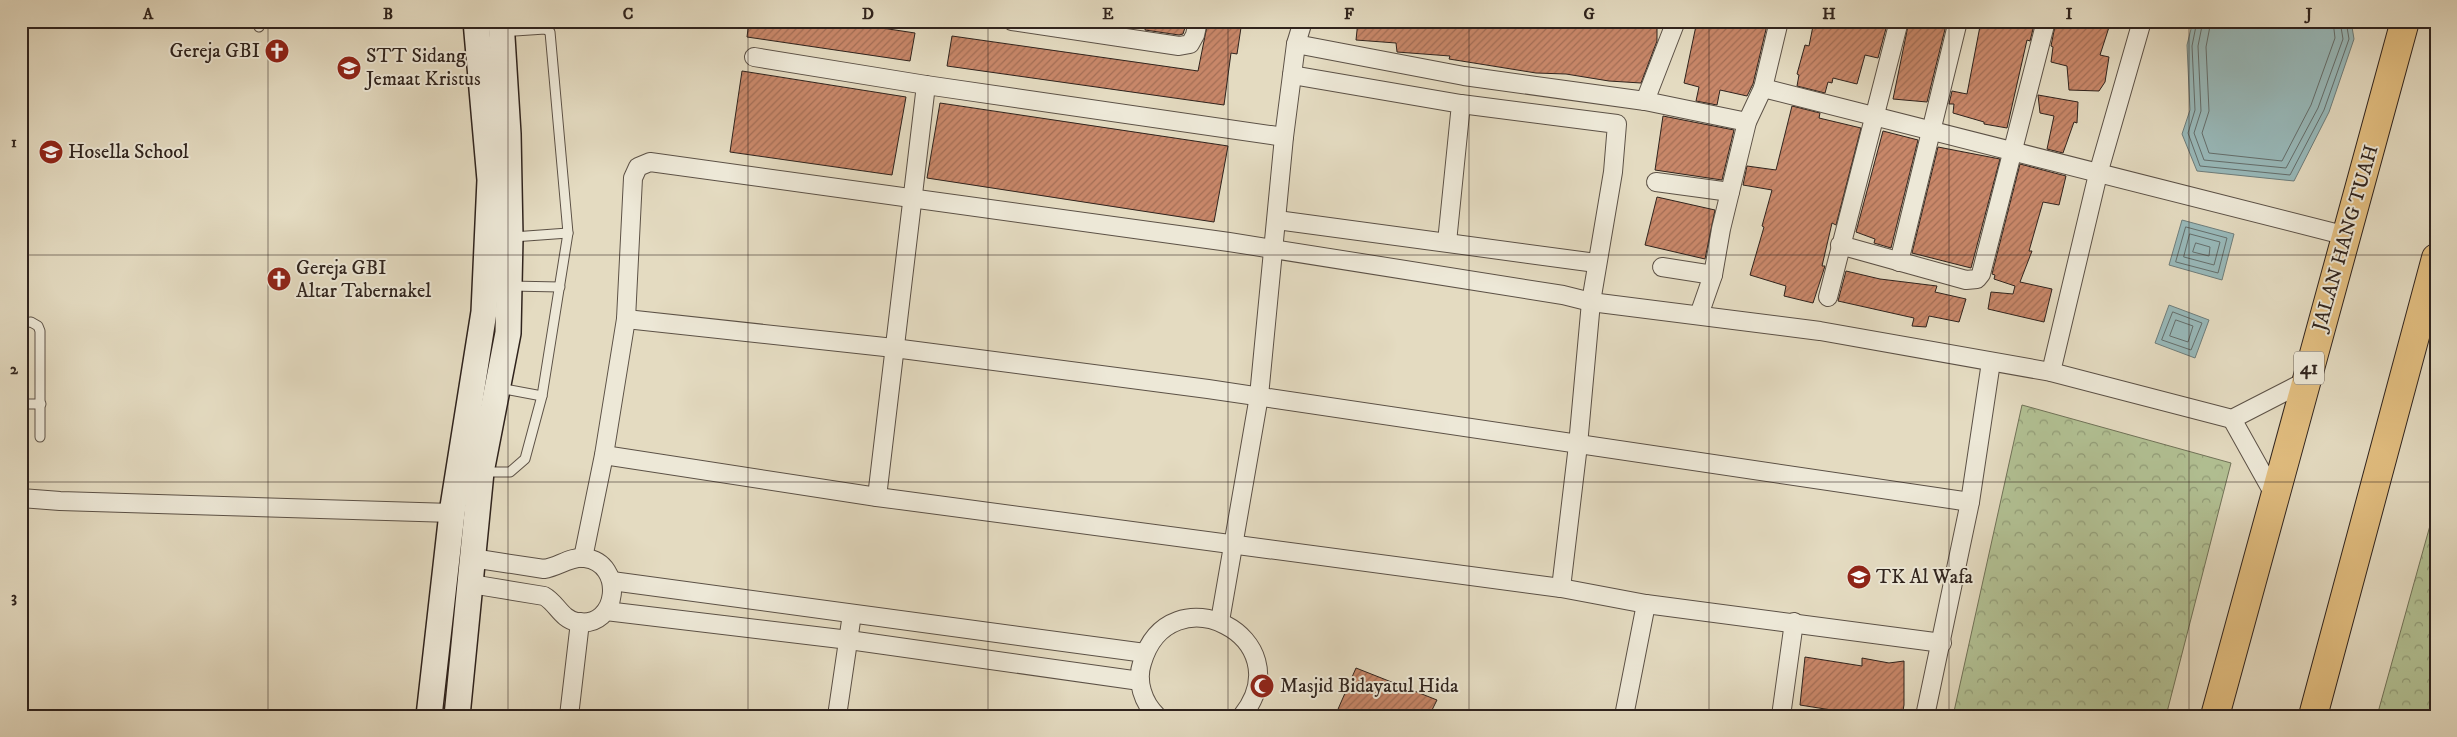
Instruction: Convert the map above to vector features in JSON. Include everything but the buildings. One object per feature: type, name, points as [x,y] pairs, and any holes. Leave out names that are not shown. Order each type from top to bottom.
[{"type":"highway","name":"JALAN HANG TUAH","points":[[2215,716],[2405,21]]},
{"type":"highway","points":[[2313,716],[2436,258]]},
{"type":"main road","points":[[429,716],[452,513],[484,312],[490,180],[476,21]]},
{"type":"main road","points":[[457,716],[481,472],[508,333],[510,237],[508,134],[501,27]]},
{"type":"street","points":[[1012,21],[1179,46],[1190,44],[1195,35],[1198,21]]},
{"type":"street","points":[[1220,621],[1259,396],[1284,137],[1296,44],[1303,21]]},
{"type":"street","points":[[1645,101],[1676,21]]},
{"type":"street","points":[[1699,315],[1714,275],[1721,229],[1747,122],[1763,88],[1779,21]]},
{"type":"street","points":[[1828,297],[1899,21]]},
{"type":"street","points":[[1898,262],[1958,21]]},
{"type":"street","points":[[1840,245],[1966,280],[1977,279],[1981,274],[2046,21]]},
{"type":"street","points":[[2051,372],[2098,174],[2142,21]]},
{"type":"street","points":[[1296,44],[1464,76],[1645,101],[1747,122]]},
{"type":"street","points":[[754,56],[926,85],[1284,137]]},
{"type":"street","points":[[1292,75],[1461,104],[1617,124],[1614,172],[1596,263],[1591,302],[1578,445],[1561,588]]},
{"type":"street","points":[[877,497],[926,85]]},
{"type":"street","points":[[1763,88],[1873,118],[2347,236]]},
{"type":"street","points":[[1448,242],[1461,104]]},
{"type":"street","points":[[584,558],[604,455],[626,318],[632,178],[638,167],[650,162],[1272,250],[1563,295],[1591,302],[1820,331],[2051,372],[2232,419],[2306,381]]},
{"type":"street","points":[[1656,182],[1730,192]]},
{"type":"street","points":[[1276,220],[1596,263]]},
{"type":"street","points":[[1662,267],[1714,275]]},
{"type":"street","points":[[626,318],[894,348],[1259,396],[1970,502]]},
{"type":"street","points":[[1925,716],[1942,643],[1970,502],[1991,362]]},
{"type":"street","points":[[2232,419],[2276,496]]},
{"type":"street","points":[[604,455],[877,497],[1561,588],[1646,604],[1942,643]]},
{"type":"street","points":[[21,498],[60,501],[452,513]]},
{"type":"street","points":[[471,584],[544,596],[566,617],[580,622],[595,620],[606,611],[613,596],[612,581],[600,564],[584,558],[571,559],[554,568],[544,569],[472,558]]},
{"type":"street","points":[[612,581],[1144,653]]},
{"type":"street","points":[[1624,716],[1646,604]]},
{"type":"street","points":[[606,611],[849,640],[1140,681]]},
{"type":"street","points":[[837,716],[852,614]]},
{"type":"street","points":[[1157,716],[1144,697],[1140,681],[1140,667],[1144,653],[1154,638],[1168,626],[1184,619],[1202,617],[1220,621],[1241,635],[1255,656],[1258,673],[1256,690],[1250,705],[1242,716]]},
{"type":"street","points":[[568,716],[580,622]]},
{"type":"street","points":[[1781,716],[1794,622]]},
{"type":"lane","points":[[481,472],[510,472],[526,458],[542,396],[568,232],[550,32],[545,29],[501,27]]},
{"type":"lane","points":[[510,237],[568,232]]},
{"type":"lane","points":[[509,286],[560,287]]},
{"type":"lane","points":[[21,323],[31,322],[38,326],[40,331],[40,437]]},
{"type":"lane","points":[[498,388],[542,396]]},
{"type":"lane","points":[[21,404],[41,404]]},
{"type":"green space","points":[[2022,405],[2231,463],[2166,716],[1953,716]]},
{"type":"green space","points":[[2436,504],[2436,716],[2377,716]]},
{"type":"water","points":[[2193,21],[2351,21],[2354,39],[2329,112],[2294,181],[2197,171],[2182,134],[2190,110],[2187,45]]},
{"type":"water","points":[[2182,220],[2234,234],[2222,280],[2169,265]]},
{"type":"water","points":[[2169,305],[2209,320],[2195,358],[2155,343]]},
{"type":"place","name":"Gereja GBI","points":[[277,51]]},
{"type":"place","name":"STT Sidang Jemaat Kristus","points":[[349,68]]},
{"type":"place","name":"Hosella School","points":[[51,152]]},
{"type":"place","name":"Gereja GBI Altar Tabernakel","points":[[279,279]]},
{"type":"place","name":"TK Al Wafa","points":[[1859,577]]},
{"type":"place","name":"Masjid Bidayatul Hida","points":[[1262,686]]}]
